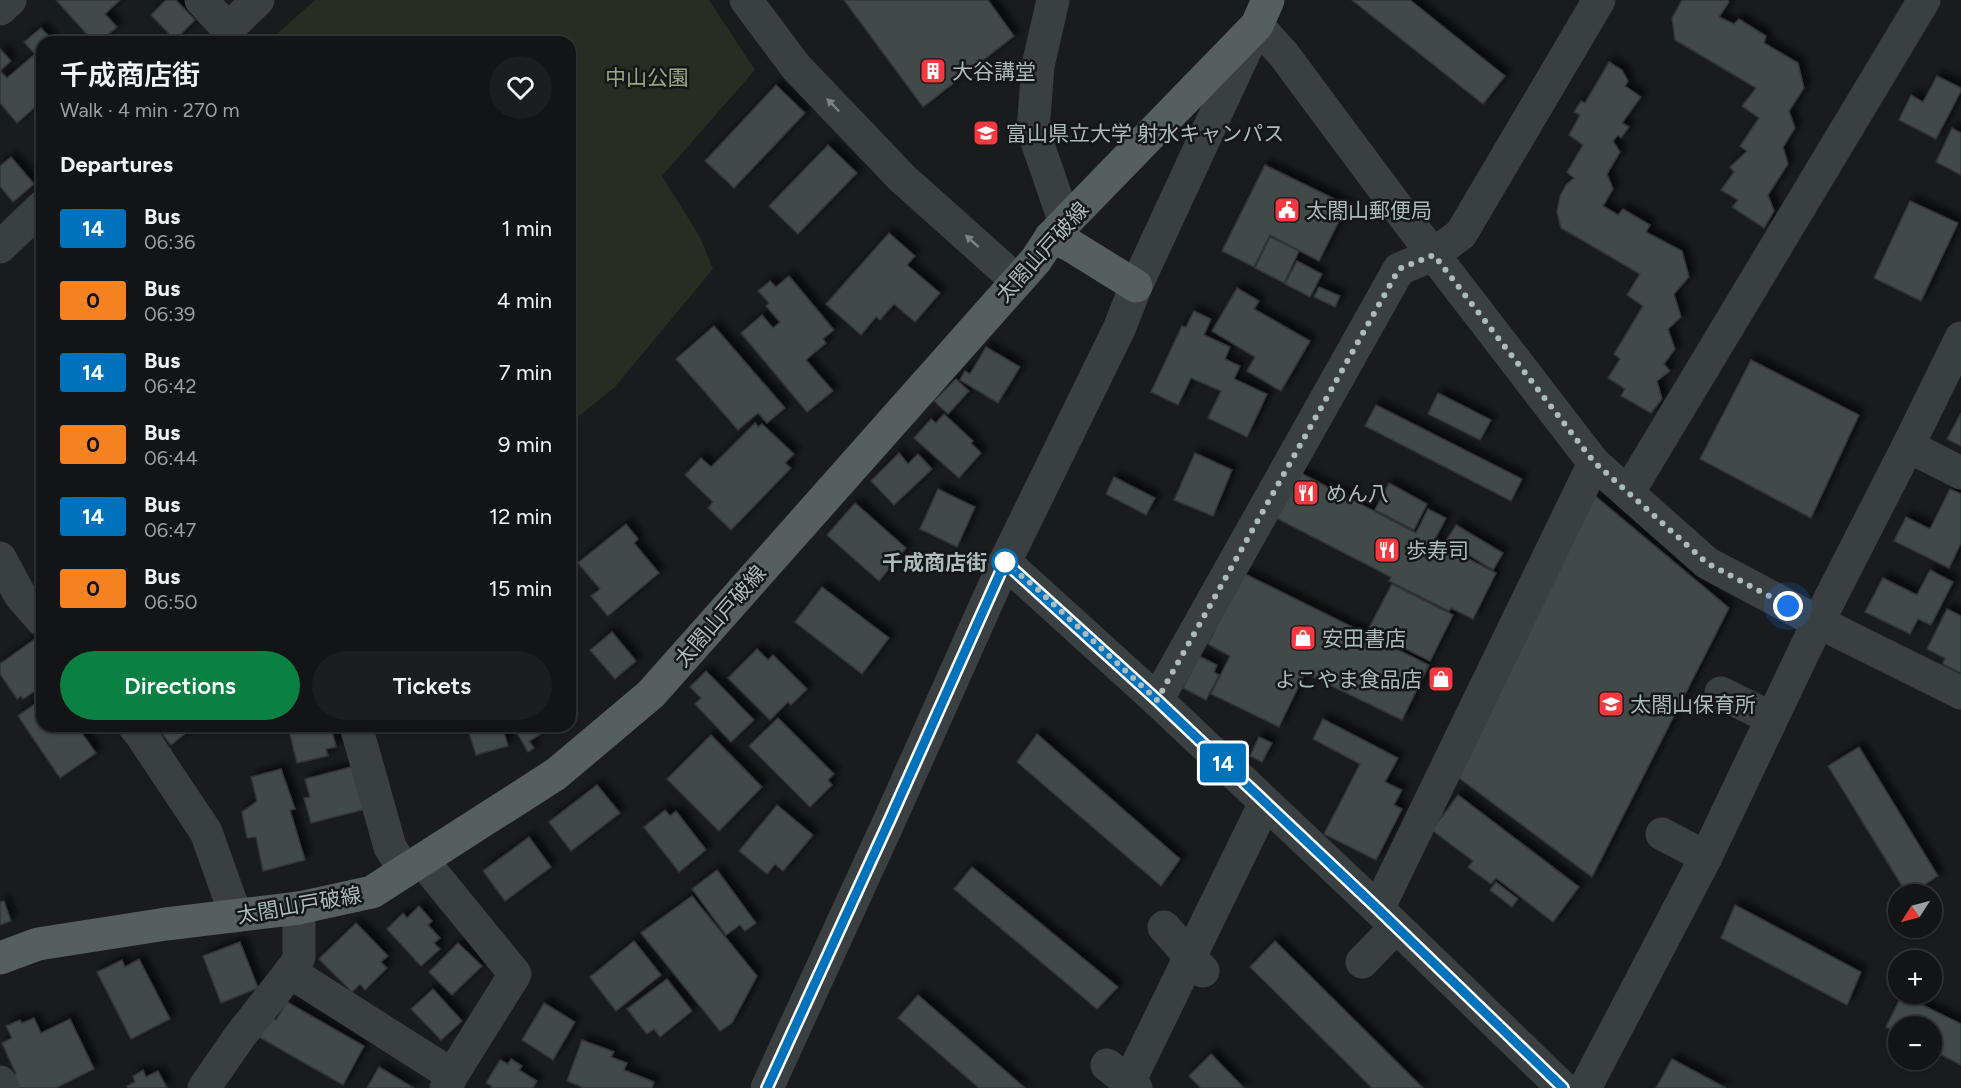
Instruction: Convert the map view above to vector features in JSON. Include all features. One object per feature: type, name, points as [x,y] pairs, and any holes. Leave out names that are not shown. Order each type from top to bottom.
[{"type":"main road","name":"太閤山戸破線","points":[[0,958],[38,944],[166,924],[299,908],[372,892],[556,774],[651,694],[1036,260],[1058,230],[1262,13]]},
{"type":"main road","points":[[1058,230],[1070,245],[1136,286]]},
{"type":"street","points":[[0,9],[10,0]]},
{"type":"street","points":[[201,0],[221,35],[258,0]]},
{"type":"street","points":[[746,0],[796,67],[902,178],[1016,280]]},
{"type":"street","points":[[1053,0],[1038,66],[1034,130],[1058,230]]},
{"type":"street","points":[[1157,700],[1399,269],[1434,255],[1461,234],[1599,0]]},
{"type":"street","points":[[1628,493],[1924,0]]},
{"type":"street","points":[[1262,13],[1284,55],[1434,255],[1594,462],[1707,563],[1818,622],[1961,693]]},
{"type":"street","points":[[767,1088],[1005,562],[1119,328],[1136,286],[1262,13]]},
{"type":"street","points":[[0,247],[36,213]]},
{"type":"street","points":[[1585,1088],[1706,857],[1818,622],[1961,338]]},
{"type":"street","points":[[1908,446],[1961,472]]},
{"type":"street","points":[[1362,962],[1387,918],[1594,462]]},
{"type":"street","points":[[0,558],[21,595],[36,613]]},
{"type":"street","points":[[1005,562],[1157,700],[1563,1088]]},
{"type":"street","points":[[1721,693],[1771,718]]},
{"type":"street","points":[[139,732],[206,832],[236,916]]},
{"type":"street","points":[[290,972],[449,1081],[515,974],[414,866],[390,847],[358,732]]},
{"type":"street","points":[[1125,1081],[1197,964],[1265,803]]},
{"type":"street","points":[[1662,834],[1706,857]]},
{"type":"street","points":[[204,1088],[240,1036],[290,972],[298,957],[299,908]]},
{"type":"street","points":[[1164,927],[1197,964]]},
{"type":"street","points":[[0,1082],[3,1088]]},
{"type":"green space","name":"中山公園","points":[[315,0],[709,0],[755,70],[662,176],[700,237],[713,269],[615,387],[576,418],[576,36],[275,36]]},
{"type":"building","points":[[56,0],[120,0],[105,14],[117,27],[106,36],[89,36]]},
{"type":"building","points":[[166,0],[176,0],[195,20],[179,36],[171,36],[151,15]]},
{"type":"building","name":"大谷講堂","points":[[844,0],[988,0],[1014,36],[923,107]]},
{"type":"building","points":[[1352,0],[1410,0],[1505,76],[1483,104]]},
{"type":"building","points":[[1682,0],[1728,0],[1729,2],[1719,17],[1734,24],[1739,19],[1766,36],[1764,43],[1798,63],[1804,88],[1789,111],[1795,128],[1783,147],[1788,164],[1768,195],[1774,211],[1764,228],[1732,207],[1738,200],[1721,190],[1734,172],[1730,167],[1747,151],[1740,146],[1759,118],[1742,106],[1756,88],[1675,40],[1672,18]]},
{"type":"building","points":[[41,28],[48,36],[36,36],[36,106],[17,123],[0,103],[0,71],[7,78],[35,54],[24,42]]},
{"type":"building","points":[[0,49],[11,61],[0,71]]},
{"type":"building","points":[[1609,62],[1622,70],[1628,81],[1625,86],[1641,97],[1622,123],[1629,127],[1621,138],[1618,135],[1613,141],[1620,152],[1607,174],[1613,189],[1603,206],[1618,215],[1623,209],[1650,225],[1646,232],[1682,251],[1689,277],[1674,294],[1681,317],[1668,329],[1675,349],[1664,364],[1670,371],[1657,381],[1662,399],[1651,413],[1621,396],[1625,389],[1608,378],[1620,359],[1614,354],[1643,306],[1627,295],[1640,274],[1561,228],[1557,212],[1560,196],[1566,185],[1574,178],[1567,172],[1583,145],[1569,135],[1580,115],[1574,112],[1581,101],[1585,103]]},
{"type":"building","points":[[1937,76],[1961,88],[1961,91],[1936,139],[1899,120],[1911,95],[1923,102]]},
{"type":"building","points":[[776,85],[805,113],[734,188],[705,161]]},
{"type":"building","points":[[1952,128],[1961,133],[1961,175],[1936,162]]},
{"type":"building","points":[[828,145],[857,173],[798,234],[769,206]]},
{"type":"building","points":[[11,157],[34,184],[13,202],[0,186],[0,166]]},
{"type":"building","points":[[1265,165],[1347,205],[1319,261],[1270,235],[1254,267],[1222,251]]},
{"type":"building","points":[[1910,201],[1958,223],[1921,301],[1874,278]]},
{"type":"building","points":[[889,233],[915,256],[907,265],[940,293],[915,322],[894,304],[880,320],[876,317],[861,335],[826,304]]},
{"type":"building","points":[[1270,237],[1299,251],[1284,283],[1255,268]]},
{"type":"building","points":[[1297,261],[1322,274],[1310,297],[1285,284]]},
{"type":"building","points":[[789,276],[834,330],[823,339],[826,343],[806,360],[833,391],[807,412],[741,333],[762,315],[773,328],[780,322],[766,306],[769,303],[758,291],[770,281],[776,287]]},
{"type":"building","points":[[1319,287],[1340,296],[1335,307],[1314,297]]},
{"type":"building","points":[[1237,288],[1259,301],[1254,309],[1310,341],[1281,391],[1247,371],[1255,357],[1212,331]]},
{"type":"building","points":[[1194,311],[1211,319],[1204,335],[1230,347],[1225,359],[1240,366],[1234,379],[1267,394],[1247,437],[1208,418],[1221,391],[1191,378],[1178,405],[1151,392],[1182,326],[1186,327]]},
{"type":"building","points":[[714,326],[785,408],[767,423],[758,413],[738,430],[676,359]]},
{"type":"building","points":[[986,347],[1020,367],[998,403],[960,380],[965,371],[970,374]]},
{"type":"building","points":[[1751,360],[1859,415],[1811,518],[1700,459]]},
{"type":"building","points":[[956,379],[969,391],[948,414],[934,401]]},
{"type":"building","points":[[1438,393],[1491,420],[1480,440],[1428,414]]},
{"type":"building","points":[[1376,405],[1522,479],[1511,501],[1365,426]]},
{"type":"building","points":[[1961,413],[1961,446],[1947,439]]},
{"type":"building","points":[[944,414],[973,441],[971,443],[981,453],[959,478],[914,438],[931,419],[936,423]]},
{"type":"building","points":[[755,423],[758,427],[762,424],[794,454],[785,463],[791,468],[731,530],[708,508],[713,502],[685,475],[701,458],[711,467]]},
{"type":"building","points":[[899,453],[908,464],[918,454],[932,469],[894,505],[871,481]]},
{"type":"building","points":[[1195,453],[1232,470],[1213,516],[1174,500]]},
{"type":"building","points":[[1295,470],[1416,533],[1428,509],[1446,518],[1434,541],[1496,573],[1473,619],[1451,608],[1449,611],[1389,581],[1391,577],[1272,516]]},
{"type":"building","points":[[1114,477],[1155,498],[1146,515],[1106,494]]},
{"type":"building","points":[[1389,483],[1427,504],[1414,530],[1375,510]]},
{"type":"building","points":[[938,489],[975,507],[957,547],[920,529]]},
{"type":"building","points":[[1950,489],[1961,494],[1961,543],[1949,568],[1894,541],[1906,517],[1930,529]]},
{"type":"building","points":[[1594,495],[1729,608],[1592,877],[1459,778]]},
{"type":"building","points":[[855,503],[906,548],[879,581],[827,535]]},
{"type":"building","points":[[626,524],[638,539],[634,543],[659,573],[608,616],[591,596],[600,589],[578,563]]},
{"type":"building","points":[[1456,525],[1503,553],[1493,570],[1446,541]]},
{"type":"building","points":[[1930,570],[1953,582],[1931,625],[1918,619],[1910,634],[1865,612],[1883,578],[1917,595]]},
{"type":"building","points":[[1243,573],[1429,665],[1402,720],[1305,673],[1279,727],[1211,694],[1230,656],[1208,644]]},
{"type":"building","points":[[1392,584],[1453,615],[1430,661],[1368,630]]},
{"type":"building","points":[[822,587],[889,638],[862,674],[795,622]]},
{"type":"building","points":[[1947,609],[1961,616],[1961,673],[1943,664],[1945,658],[1927,649]]},
{"type":"building","points":[[612,632],[636,661],[615,679],[590,650]]},
{"type":"building","points":[[36,638],[36,690],[23,699],[21,696],[17,699],[0,674],[0,664]]},
{"type":"building","points":[[757,649],[768,660],[773,655],[807,689],[791,705],[788,702],[770,720],[728,678]]},
{"type":"building","points":[[1199,656],[1217,665],[1214,672],[1219,675],[1206,700],[1183,688]]},
{"type":"building","points":[[706,671],[754,720],[731,742],[695,704],[701,698],[690,687]]},
{"type":"building","points":[[36,703],[36,732],[81,732],[96,753],[60,778],[18,716]]},
{"type":"building","points":[[778,718],[834,774],[828,780],[832,785],[810,807],[749,746]]},
{"type":"building","points":[[1323,719],[1398,758],[1385,782],[1402,790],[1394,805],[1402,809],[1376,860],[1324,834],[1360,764],[1313,739]]},
{"type":"building","points":[[161,732],[187,732],[171,745]]},
{"type":"building","points":[[289,732],[332,732],[336,747],[326,749],[328,756],[297,763]]},
{"type":"building","points":[[469,732],[504,732],[508,746],[476,755]]},
{"type":"building","points":[[517,732],[544,732],[529,741],[534,748],[528,752]]},
{"type":"building","points":[[1037,734],[1180,859],[1161,886],[1017,762]]},
{"type":"building","points":[[711,735],[762,787],[719,831],[667,779]]},
{"type":"building","points":[[1259,737],[1272,743],[1262,762],[1250,756]]},
{"type":"building","points":[[1859,747],[1938,876],[1926,884],[1901,884],[1828,766]]},
{"type":"building","points":[[355,766],[366,809],[311,823],[304,798],[310,797],[305,779]]},
{"type":"building","points":[[281,769],[295,809],[290,810],[305,860],[263,871],[256,837],[247,838],[242,812],[257,801],[251,777]]},
{"type":"building","points":[[597,785],[620,813],[571,851],[549,822]]},
{"type":"building","points":[[1458,795],[1579,887],[1553,922],[1496,878],[1491,884],[1468,867],[1473,861],[1432,830]]},
{"type":"building","points":[[777,805],[813,835],[783,871],[775,864],[767,874],[739,851]]},
{"type":"building","points":[[665,810],[670,816],[676,811],[706,850],[679,872],[644,827]]},
{"type":"building","points":[[529,837],[551,867],[505,901],[483,871]]},
{"type":"building","points":[[972,867],[1118,987],[1097,1009],[954,889]]},
{"type":"building","points":[[717,870],[756,923],[745,931],[740,925],[726,935],[692,889]]},
{"type":"building","points":[[1496,882],[1518,899],[1512,907],[1490,890]]},
{"type":"building","points":[[692,896],[757,976],[732,1023],[720,1031],[641,933]]},
{"type":"building","points":[[4,901],[11,921],[0,925],[0,902]]},
{"type":"building","points":[[1735,905],[1861,972],[1847,1005],[1721,938]]},
{"type":"building","points":[[419,906],[432,921],[428,925],[440,938],[434,943],[440,949],[421,966],[387,929],[403,913],[407,918]]},
{"type":"building","points":[[356,923],[388,956],[381,962],[387,968],[365,990],[360,984],[352,992],[319,959]]},
{"type":"building","points":[[634,941],[661,975],[616,1011],[590,977]]},
{"type":"building","points":[[1275,941],[1423,1088],[1372,1088],[1250,967]]},
{"type":"building","points":[[240,942],[258,988],[221,1003],[203,956]]},
{"type":"building","points":[[458,943],[482,966],[452,995],[429,972]]},
{"type":"building","points":[[139,959],[170,1019],[131,1039],[97,972],[122,960],[125,967]]},
{"type":"building","points":[[667,979],[692,1011],[660,1037],[654,1029],[647,1034],[627,1009]]},
{"type":"building","points":[[433,989],[462,1021],[441,1040],[411,1009]]},
{"type":"building","points":[[918,995],[1025,1088],[979,1088],[898,1018]]},
{"type":"building","points":[[287,1002],[364,1046],[343,1085],[259,1037],[271,1017],[276,1020]]},
{"type":"building","points":[[544,1003],[575,1022],[553,1060],[522,1040]]},
{"type":"building","points":[[1898,1004],[1920,1004],[1961,1024],[1961,1065],[1942,1055],[1942,1016],[1892,1016]]},
{"type":"building","points":[[34,1018],[41,1033],[70,1019],[94,1069],[56,1088],[17,1088],[11,1077],[16,1074],[2,1043],[12,1038],[6,1026],[20,1020],[22,1023]]},
{"type":"building","points":[[582,1040],[614,1052],[611,1057],[627,1063],[624,1070],[654,1082],[652,1088],[581,1088],[567,1081]]},
{"type":"building","points":[[1211,1054],[1244,1088],[1201,1088],[1189,1076]]},
{"type":"building","points":[[511,1059],[522,1066],[519,1070],[537,1081],[533,1088],[491,1088],[492,1086],[486,1083],[500,1060],[508,1064]]},
{"type":"building","points":[[1672,1059],[1726,1088],[1656,1088]]},
{"type":"building","points":[[379,1067],[414,1088],[367,1088]]},
{"type":"building","points":[[143,1070],[146,1077],[158,1071],[167,1088],[128,1088],[127,1086],[135,1082],[133,1076]]},
{"type":"bus line","name":"14","points":[[767,1088],[1005,562],[1157,700],[1563,1088]]},
{"type":"place","name":"大谷講堂","points":[[933,71]]},
{"type":"place","name":"富山県立大学 射水キャンパス","points":[[986,133]]},
{"type":"place","name":"太閤山郵便局","points":[[1287,210]]},
{"type":"place","name":"めん八","points":[[1306,493]]},
{"type":"place","name":"歩寿司","points":[[1387,550]]},
{"type":"place","name":"千成商店街","points":[[1005,562]]},
{"type":"place","name":"安田書店","points":[[1303,638]]},
{"type":"place","name":"よこやま食品店","points":[[1441,679]]},
{"type":"place","name":"太閤山保育所","points":[[1611,704]]},
{"type":"route","points":[[1005,562],[1157,700],[1399,269],[1434,255],[1594,462],[1707,563],[1788,606]]}]
